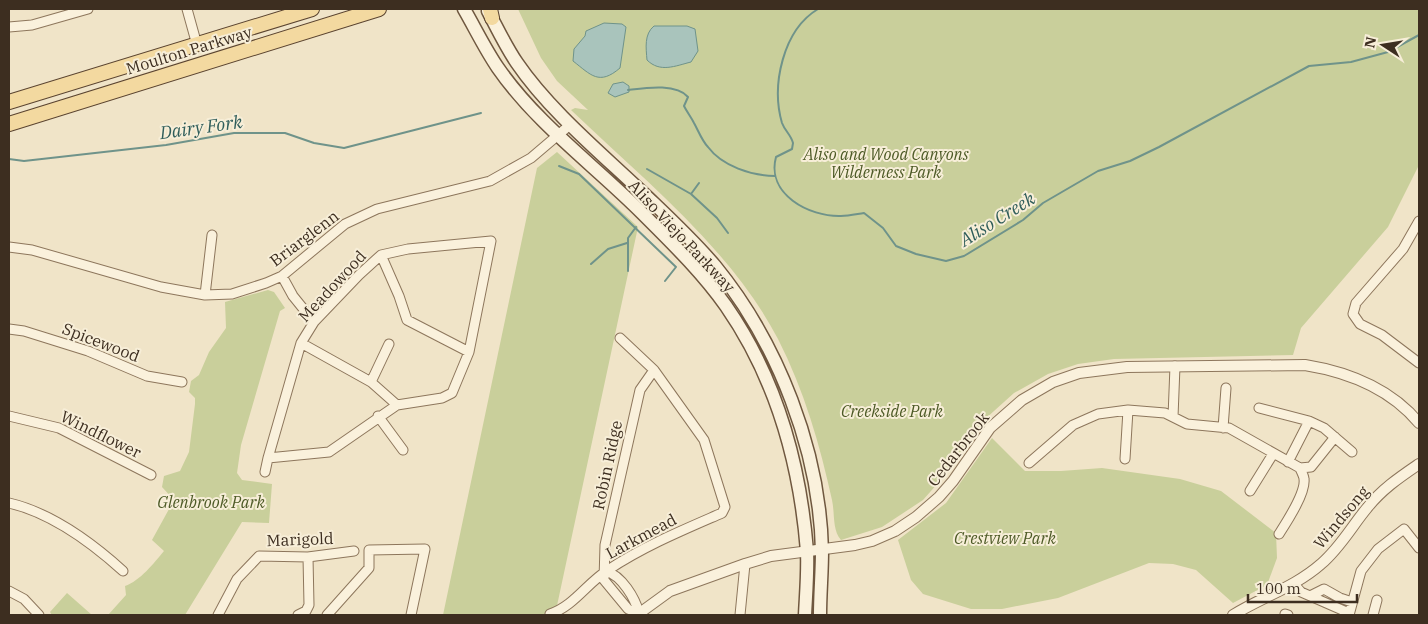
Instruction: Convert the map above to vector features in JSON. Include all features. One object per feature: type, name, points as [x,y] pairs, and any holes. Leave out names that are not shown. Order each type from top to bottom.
[{"type":"main road","name":"Moulton Parkway","points":[[9,102],[312,9]]},
{"type":"main road","name":"Moulton Parkway","points":[[9,124],[379,9]]},
{"type":"main road","name":"Aliso Viejo Parkway","points":[[464,9],[498,68],[558,136],[641,212],[686,258],[725,305],[746,338],[770,385],[781,413],[795,468],[807,552],[805,615]]},
{"type":"main road","name":"Aliso Viejo Parkway","points":[[490,12],[518,64],[571,124],[684,234],[714,266],[756,324],[785,383],[799,423],[817,502],[822,550],[820,615]]},
{"type":"street","points":[[9,27],[32,25],[88,9]]},
{"type":"street","points":[[187,9],[197,45]]},
{"type":"street","name":"Briarglenn","points":[[9,247],[32,250],[161,287],[205,295],[232,294],[266,284],[282,276],[345,224],[377,208],[490,181],[532,158],[571,124]]},
{"type":"street","points":[[1419,221],[1403,249],[1353,308],[1354,319],[1382,335],[1419,363]]},
{"type":"street","points":[[205,295],[212,235]]},
{"type":"street","name":"Meadowood","points":[[265,472],[301,343],[314,322],[381,255],[408,250],[491,241],[469,352]]},
{"type":"street","points":[[268,458],[329,452],[378,416],[397,405],[448,396],[452,393],[469,352],[407,320],[400,296],[381,255]]},
{"type":"street","points":[[282,276],[293,296],[314,322]]},
{"type":"street","name":"Spicewood","points":[[9,329],[24,331],[88,351],[147,376],[182,382]]},
{"type":"street","points":[[620,338],[654,370]]},
{"type":"street","points":[[301,343],[371,382],[397,405]]},
{"type":"street","points":[[371,382],[389,344]]},
{"type":"street","name":"Cedarbrook","points":[[638,614],[670,591],[745,564],[770,556],[822,550],[872,541],[895,531],[916,517],[953,481],[990,428],[1022,400],[1053,382],[1079,373],[1127,367],[1272,363],[1305,364],[1333,370],[1363,380],[1390,397],[1419,424]]},
{"type":"street","points":[[1173,417],[1175,366]]},
{"type":"street","name":"Larkmead","points":[[550,614],[562,610],[606,571],[644,548],[722,513],[725,506],[704,440],[654,370]]},
{"type":"street","name":"Robin Ridge","points":[[638,614],[628,609],[604,580],[606,571],[605,544],[640,390],[654,370]]},
{"type":"street","points":[[1224,428],[1226,388]]},
{"type":"street","points":[[1259,408],[1309,421],[1335,436],[1352,452]]},
{"type":"street","points":[[1125,460],[1128,410]]},
{"type":"street","points":[[1029,463],[1073,425],[1098,414],[1128,410],[1165,412],[1186,424],[1238,431],[1273,454],[1300,468],[1311,467],[1335,436]]},
{"type":"street","name":"Windflower","points":[[9,416],[59,428],[151,475]]},
{"type":"street","points":[[378,416],[403,450]]},
{"type":"street","points":[[1288,462],[1309,421]]},
{"type":"street","points":[[1250,491],[1273,454]]},
{"type":"street","name":"Windsong","points":[[1232,615],[1262,598],[1294,584],[1322,563],[1337,548],[1378,495],[1392,482],[1419,464]]},
{"type":"street","points":[[1279,534],[1292,512],[1303,486],[1304,480],[1300,468]]},
{"type":"street","points":[[9,503],[26,507],[90,542],[124,571]]},
{"type":"street","points":[[1294,584],[1301,592],[1312,595],[1349,614],[1361,571],[1378,549],[1404,529],[1419,548]]},
{"type":"street","points":[[327,615],[369,568],[369,550],[425,548],[411,615]]},
{"type":"street","name":"Marigold","points":[[218,615],[237,579],[259,556],[308,557],[354,551]]},
{"type":"street","points":[[298,615],[306,611],[309,605],[308,557]]},
{"type":"street","points":[[740,615],[745,564]]},
{"type":"street","points":[[606,571],[613,574],[636,601],[638,614]]},
{"type":"street","points":[[611,588],[619,581]]},
{"type":"street","points":[[1312,595],[1324,589],[1352,602]]},
{"type":"street","points":[[9,591],[24,599],[38,615]]},
{"type":"street","points":[[1373,615],[1378,600]]},
{"type":"green space","name":"Aliso and Wood Canyons Wilderness Park","points":[[518,9],[1419,9],[1419,165],[1388,227],[1301,328],[1293,355],[1114,359],[1078,364],[1048,374],[1014,393],[984,420],[946,474],[923,500],[882,527],[841,540],[836,531],[832,500],[822,459],[796,378],[778,339],[759,306],[711,245],[656,189],[571,110],[575,108],[588,110],[557,81],[541,58]]},
{"type":"green space","points":[[557,152],[638,227],[555,615],[443,615],[537,168]]},
{"type":"green space","name":"Glenbrook Park","points":[[268,290],[274,292],[285,308],[280,311],[241,445],[237,473],[242,480],[272,484],[269,523],[242,522],[185,615],[108,615],[126,595],[125,586],[141,576],[164,551],[152,540],[174,500],[162,487],[164,476],[180,471],[189,452],[195,404],[195,398],[189,392],[191,381],[199,375],[209,352],[226,328],[225,302]]},
{"type":"green space","name":"Crestview Park","points":[[992,438],[1025,471],[1102,468],[1180,479],[1221,491],[1276,533],[1277,558],[1267,585],[1233,603],[1196,570],[1173,564],[1149,563],[1058,598],[1002,609],[971,609],[923,594],[911,580],[898,540],[946,503]]},
{"type":"green space","points":[[67,593],[92,615],[52,615],[50,612]]},
{"type":"water","points":[[604,23],[622,24],[626,27],[620,68],[613,73],[601,77],[590,74],[573,61],[574,49],[585,36],[586,31]]},
{"type":"water","points":[[654,26],[687,26],[695,29],[698,51],[691,62],[673,67],[662,67],[652,64],[647,60],[647,37]]},
{"type":"water","points":[[623,82],[629,86],[629,92],[615,97],[608,93],[613,84]]},
{"type":"waterway","name":"Aliso Creek","points":[[818,9],[806,18],[796,30],[788,44],[779,76],[779,108],[782,123],[793,143],[792,149],[776,157],[775,170],[777,182],[793,201],[804,208],[829,215],[844,216],[864,213],[883,228],[896,246],[916,254],[946,261],[964,256],[1023,220],[1043,203],[1098,171],[1130,161],[1159,147],[1309,66],[1351,62],[1388,52],[1419,35]]},
{"type":"waterway","name":"Dairy Fork","points":[[628,90],[668,88],[683,93],[688,97],[684,106],[704,142],[714,154],[738,169],[766,176],[775,176]]},
{"type":"waterway","name":"Dairy Fork","points":[[9,159],[24,161],[166,145],[234,133],[285,133],[314,143],[344,148],[481,113]]},
{"type":"waterway","points":[[559,166],[579,174],[676,267],[665,281]]},
{"type":"waterway","points":[[647,169],[691,194]]},
{"type":"waterway","points":[[699,183],[691,194],[717,218],[728,233]]},
{"type":"waterway","points":[[628,271],[628,238],[636,227]]},
{"type":"waterway","points":[[591,264],[608,249],[627,243]]},
{"type":"park label","name":"Creekside Park","points":[[892,411]]}]
